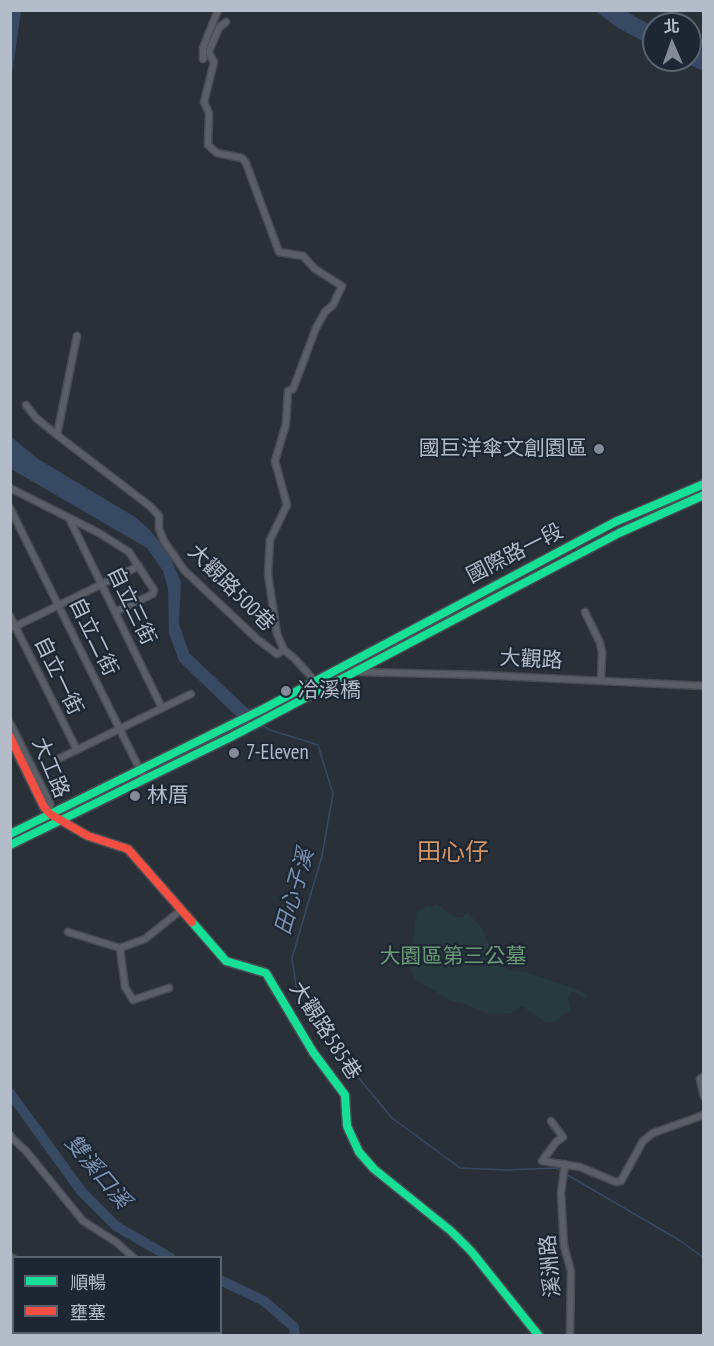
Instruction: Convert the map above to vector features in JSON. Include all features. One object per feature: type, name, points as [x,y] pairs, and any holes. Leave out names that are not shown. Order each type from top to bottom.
[{"type":"main road","name":"國際路一段","points":[[346,663],[615,522],[704,484]]},
{"type":"main road","name":"國際路一段","points":[[357,672],[647,519],[704,495]]},
{"type":"main road","points":[[545,559],[549,569]]},
{"type":"main road","points":[[10,834],[224,729],[346,663]]},
{"type":"main road","name":"大觀路","points":[[145,780],[357,672]]},
{"type":"main road","name":"大工路","points":[[10,737],[44,807],[50,814]]},
{"type":"main road","points":[[10,845],[145,780]]},
{"type":"main road","name":"大觀路585巷","points":[[50,814],[88,836],[128,849],[226,961],[266,973],[313,1052],[345,1095],[347,1126],[359,1152],[374,1169],[451,1231],[471,1251],[539,1335]]},
{"type":"street","points":[[203,59],[203,48],[218,10]]},
{"type":"street","name":"大觀路500巷","points":[[226,22],[219,28],[209,53],[214,62],[204,102],[208,113],[208,145],[217,153],[242,158],[246,163],[279,252],[303,256],[315,269],[342,286],[333,304],[325,312],[316,328],[293,389],[288,391],[286,424],[275,461],[287,505],[270,540],[268,574],[277,634],[284,650],[314,680],[319,691]]},
{"type":"street","points":[[26,405],[36,418],[57,435],[77,336]]},
{"type":"street","name":"大觀路500巷","points":[[57,435],[152,507],[159,516],[159,529],[164,541],[184,570],[257,639],[277,654],[284,650]]},
{"type":"street","points":[[10,488],[99,533],[129,552],[154,590],[153,594],[115,612]]},
{"type":"street","name":"自立二街","points":[[10,508],[145,780]]},
{"type":"street","name":"自立三街","points":[[70,520],[162,708]]},
{"type":"street","points":[[13,628],[139,566]]},
{"type":"street","points":[[585,612],[600,643],[601,681]]},
{"type":"street","name":"自立一街","points":[[10,616],[13,628],[77,750]]},
{"type":"street","points":[[346,663],[357,672]]},
{"type":"street","name":"大觀路","points":[[357,672],[482,675],[704,686]]},
{"type":"street","points":[[58,759],[191,694]]},
{"type":"street","name":"大工路","points":[[10,723],[50,803],[50,814]]},
{"type":"street","points":[[68,932],[120,948],[145,939],[181,910]]},
{"type":"street","points":[[120,948],[125,987],[133,1000],[169,988]]},
{"type":"street","points":[[704,1076],[700,1079],[704,1097]]},
{"type":"street","points":[[551,1121],[564,1137],[556,1142],[542,1161],[580,1167],[616,1182],[621,1181],[643,1141],[653,1133],[704,1115]]},
{"type":"street","points":[[11,1140],[26,1151],[83,1221],[133,1256]]},
{"type":"street","name":"溪洲路","points":[[565,1164],[561,1193],[564,1246],[571,1271],[570,1335]]},
{"type":"green space","name":"大園區第三公墓","points":[[437,904],[454,917],[463,917],[467,912],[482,928],[496,961],[511,971],[525,972],[588,995],[584,998],[572,991],[568,999],[570,1011],[553,1022],[545,1022],[522,1006],[511,1013],[488,1014],[465,1004],[451,1001],[416,980],[409,966],[417,912],[428,905],[432,907]]},
{"type":"water","points":[[10,11],[21,11],[11,82]]},
{"type":"water","points":[[595,11],[625,11],[642,20],[642,41],[618,28]]},
{"type":"water","points":[[10,436],[38,459],[135,517],[149,529],[169,554],[181,582],[179,624],[189,653],[245,706],[268,724],[255,731],[179,661],[169,633],[168,589],[163,571],[147,548],[11,469]]},
{"type":"waterway","name":"田心子溪","points":[[265,727],[318,745],[333,794],[322,856],[292,958],[299,1006],[392,1118],[460,1168],[506,1170],[556,1168],[562,1171]]},
{"type":"waterway","name":"雙溪口溪","points":[[10,1093],[82,1192],[116,1226],[168,1256]]},
{"type":"waterway","name":"田心子溪","points":[[566,1174],[679,1240],[704,1258]]},
{"type":"waterway","name":"雙溪口溪","points":[[222,1281],[264,1301],[294,1327],[295,1336]]},
{"type":"traffic: fast","points":[[10,834],[263,709],[615,522],[704,484]]},
{"type":"traffic: fast","points":[[10,845],[231,737],[619,533],[704,495]]},
{"type":"traffic: fast","points":[[192,922],[226,961],[266,973],[313,1052],[345,1095],[347,1126],[359,1152],[374,1169],[451,1231],[471,1251],[539,1336]]},
{"type":"traffic: jam","points":[[10,737],[44,807],[50,814],[88,836],[128,849],[192,922]]},
{"type":"place","name":"國巨洋傘文創園區","points":[[599,449]]},
{"type":"place","name":"冾溪橋","points":[[286,691]]},
{"type":"place","name":"7-Eleven","points":[[234,753]]},
{"type":"place","name":"林厝","points":[[135,796]]},
{"type":"district","name":"田心仔","points":[[453,853]]}]
